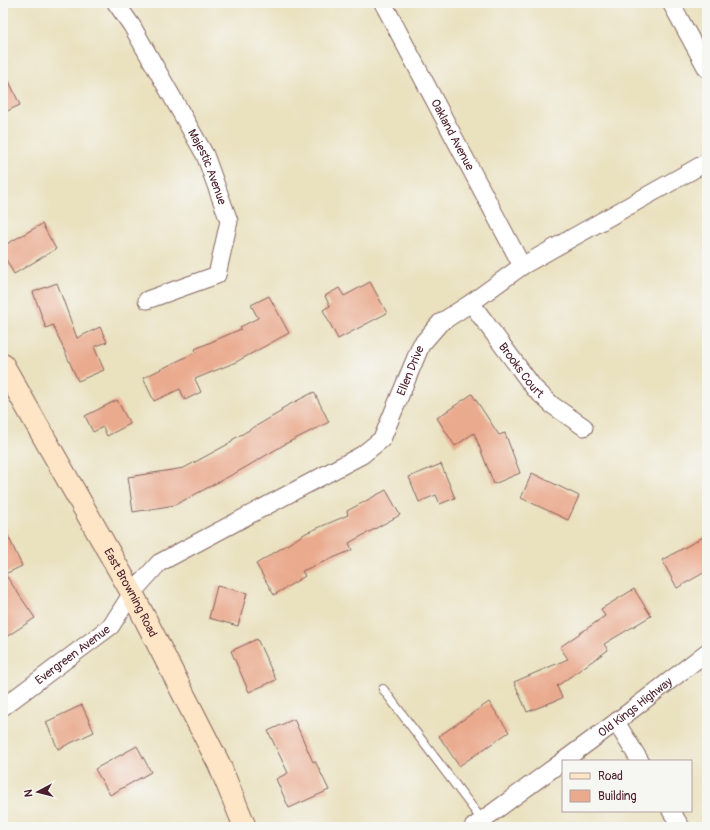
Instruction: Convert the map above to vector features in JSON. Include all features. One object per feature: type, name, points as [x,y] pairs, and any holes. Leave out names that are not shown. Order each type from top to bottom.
[{"type":"main road","name":"East Browning Road","points":[[3,365],[132,593],[218,764],[245,827]]},
{"type":"street","name":"Majestic Avenue","points":[[116,3],[132,26],[205,155],[229,221],[217,275],[148,300]]},
{"type":"street","name":"Oakland Avenue","points":[[383,3],[522,266]]},
{"type":"street","points":[[671,3],[707,69]]},
{"type":"street","name":"Ellen Drive","points":[[132,593],[159,563],[362,455],[382,439],[421,345],[440,323],[471,303],[522,266],[707,162]]},
{"type":"street","name":"Brooks Court","points":[[471,303],[534,388],[552,405],[584,427]]},
{"type":"street","name":"Evergreen Avenue","points":[[3,707],[111,626],[132,593]]},
{"type":"street","name":"Old Kings Highway","points":[[564,760],[707,652]]},
{"type":"street","points":[[616,722],[639,760]]},
{"type":"street","name":"Old Kings Highway","points":[[478,824],[562,762]]},
{"type":"street","points":[[672,812],[680,827]]},
{"type":"lane","points":[[383,688],[478,824]]},
{"type":"building","points":[[3,68],[20,105],[3,113]]},
{"type":"building","points":[[42,224],[56,249],[14,274],[3,254],[3,246]]},
{"type":"building","points":[[370,282],[387,313],[338,339],[323,310],[330,306],[325,296],[339,288],[344,296]]},
{"type":"building","points":[[57,283],[77,338],[100,327],[107,342],[94,347],[104,370],[78,381],[53,325],[46,328],[33,292]]},
{"type":"building","points":[[269,296],[289,333],[236,362],[195,379],[201,392],[185,400],[180,389],[154,401],[143,378],[196,352],[195,349],[241,329],[240,327],[258,318],[251,305]]},
{"type":"building","points":[[314,392],[329,422],[287,443],[241,470],[175,505],[133,512],[128,477],[184,468],[232,442],[232,440],[282,411],[281,409]]},
{"type":"building","points":[[472,394],[499,435],[505,433],[520,473],[494,484],[474,433],[455,446],[437,418]]},
{"type":"building","points":[[117,400],[130,424],[107,436],[103,427],[93,432],[85,416]]},
{"type":"building","points":[[441,464],[455,498],[440,504],[436,495],[419,502],[409,477]]},
{"type":"building","points":[[532,473],[579,496],[568,520],[521,498]]},
{"type":"building","points":[[386,490],[400,515],[349,543],[352,550],[302,571],[305,576],[274,595],[256,564],[306,533],[348,515],[347,511]]},
{"type":"building","points":[[3,525],[22,566],[5,574],[35,618],[3,639]]},
{"type":"building","points":[[707,535],[707,571],[677,588],[662,560]]},
{"type":"building","points":[[217,586],[247,593],[238,626],[209,618]]},
{"type":"building","points":[[634,589],[651,616],[604,644],[608,650],[557,686],[562,698],[527,712],[514,682],[568,659],[560,647],[605,616],[601,609]]},
{"type":"building","points":[[257,639],[276,680],[249,692],[231,651]]},
{"type":"building","points":[[489,702],[509,732],[459,766],[439,736]]},
{"type":"building","points":[[82,705],[94,732],[58,749],[46,722]]},
{"type":"building","points":[[294,719],[313,762],[315,761],[329,790],[289,808],[276,779],[288,773],[268,731]]},
{"type":"building","points":[[137,746],[151,772],[110,795],[95,769]]}]
